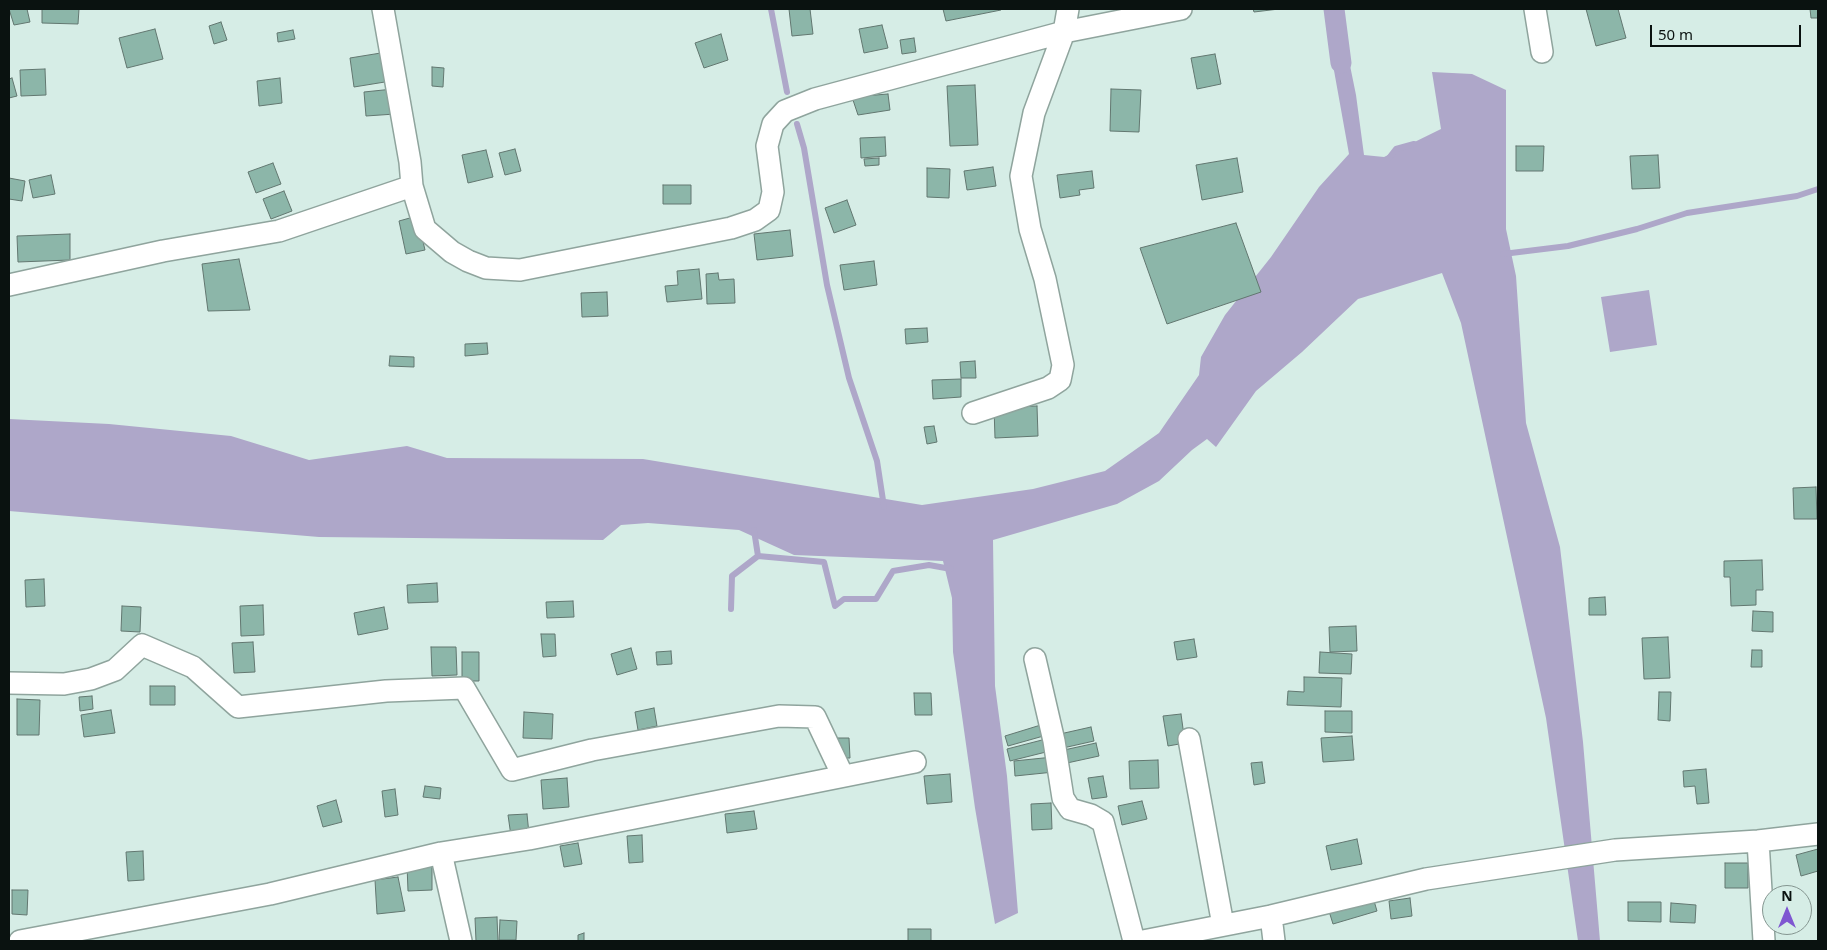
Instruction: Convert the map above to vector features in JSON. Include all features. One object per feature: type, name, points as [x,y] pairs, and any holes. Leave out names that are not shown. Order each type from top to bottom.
[{"type":"street","points":[[383,9],[410,162],[412,186],[425,229],[452,252],[486,268],[520,270],[731,228],[754,220],[769,210],[772,192],[766,146],[772,124],[784,111],[815,99],[1064,32],[1181,9]]},
{"type":"street","points":[[973,413],[1048,388],[1060,380],[1063,365],[1045,279],[1030,229],[1021,176],[1034,113],[1064,32],[1068,9]]},
{"type":"street","points":[[1535,9],[1542,52]]},
{"type":"street","points":[[9,285],[163,252],[279,231],[412,186]]},
{"type":"street","points":[[9,683],[64,684],[91,679],[115,670],[142,645],[193,667],[238,707],[386,691],[464,688],[512,770],[592,750],[779,716],[815,717],[843,776]]},
{"type":"street","points":[[1035,659],[1054,741],[1063,798],[1070,810],[1091,815],[1103,822],[1134,941]]},
{"type":"street","points":[[1189,739],[1223,925]]},
{"type":"street","points":[[20,941],[270,894],[441,853],[529,839],[915,762]]},
{"type":"street","points":[[1143,941],[1271,916],[1426,879],[1615,850],[1758,841],[1818,834]]},
{"type":"street","points":[[1758,841],[1764,941]]},
{"type":"street","points":[[441,853],[461,941]]},
{"type":"street","points":[[1271,916],[1274,941]]},
{"type":"shaded area","points":[[1343,31],[1356,95],[1364,155],[1384,157],[1441,129],[1432,72],[1472,74],[1506,90],[1506,229],[1516,276],[1526,423],[1560,547],[1583,742],[1600,941],[1578,941],[1546,718],[1461,323],[1442,273],[1358,299],[1302,352],[1256,391],[1216,447],[1207,439],[1192,450],[1159,481],[1117,504],[993,540],[995,686],[1007,776],[1018,913],[995,924],[975,808],[953,652],[952,598],[943,561],[794,555],[739,530],[648,523],[621,525],[603,540],[319,537],[9,511],[9,419],[109,424],[231,436],[309,460],[407,446],[447,458],[643,459],[922,505],[1033,489],[1105,471],[1159,433],[1199,375],[1201,357],[1225,315],[1271,257],[1319,187],[1349,154],[1328,37]]},
{"type":"shaded area","points":[[1649,290],[1657,345],[1610,352],[1601,297]]},
{"type":"building","points":[[9,9],[27,9],[30,22],[14,25]]},
{"type":"building","points":[[42,9],[79,9],[78,24],[42,23]]},
{"type":"building","points":[[789,9],[810,9],[813,34],[792,36]]},
{"type":"building","points":[[943,9],[1001,9],[1001,10],[946,21]]},
{"type":"building","points":[[1253,9],[1279,9],[1254,12]]},
{"type":"building","points":[[1586,9],[1618,9],[1626,38],[1596,46]]},
{"type":"building","points":[[1810,9],[1818,9],[1818,18],[1811,18]]},
{"type":"building","points":[[221,22],[227,40],[214,44],[209,26]]},
{"type":"building","points":[[882,25],[888,48],[864,53],[859,29]]},
{"type":"building","points":[[155,29],[163,59],[127,68],[119,38]]},
{"type":"building","points":[[293,30],[295,39],[278,42],[277,33]]},
{"type":"building","points":[[721,34],[728,60],[704,68],[695,43]]},
{"type":"building","points":[[914,38],[916,52],[902,54],[900,40]]},
{"type":"building","points":[[387,52],[391,81],[354,87],[350,58]]},
{"type":"building","points":[[1215,54],[1221,84],[1197,89],[1191,58]]},
{"type":"building","points":[[432,67],[444,68],[443,87],[432,86]]},
{"type":"building","points":[[45,69],[46,95],[21,96],[20,70]]},
{"type":"building","points":[[12,78],[17,96],[9,98],[9,79]]},
{"type":"building","points":[[280,78],[282,103],[259,106],[257,81]]},
{"type":"building","points":[[975,85],[978,145],[950,146],[947,86]]},
{"type":"building","points":[[393,89],[395,114],[366,116],[364,92]]},
{"type":"building","points":[[1111,89],[1141,90],[1139,132],[1110,131]]},
{"type":"building","points":[[888,94],[890,110],[858,115],[852,97]]},
{"type":"building","points":[[885,137],[886,156],[861,158],[860,138]]},
{"type":"building","points":[[1516,146],[1544,146],[1543,171],[1516,171]]},
{"type":"building","points":[[515,149],[521,171],[505,175],[499,153]]},
{"type":"building","points":[[486,150],[493,177],[468,183],[462,155]]},
{"type":"building","points":[[1658,155],[1660,188],[1632,189],[1630,156]]},
{"type":"building","points":[[879,158],[879,165],[865,166],[864,159]]},
{"type":"building","points":[[1237,158],[1243,192],[1202,200],[1196,165]]},
{"type":"building","points":[[273,163],[281,184],[256,193],[248,172]]},
{"type":"building","points":[[993,167],[996,186],[967,190],[964,171]]},
{"type":"building","points":[[927,168],[950,169],[949,198],[927,197]]},
{"type":"building","points":[[1092,171],[1094,188],[1079,190],[1080,195],[1060,198],[1057,175]]},
{"type":"building","points":[[51,175],[55,194],[33,198],[29,180]]},
{"type":"building","points":[[9,178],[25,181],[22,201],[9,199]]},
{"type":"building","points":[[663,185],[691,185],[691,204],[663,204]]},
{"type":"building","points":[[284,191],[292,211],[271,219],[263,199]]},
{"type":"building","points":[[847,200],[856,225],[834,233],[825,208]]},
{"type":"building","points":[[417,216],[425,250],[406,254],[399,221]]},
{"type":"building","points":[[1236,223],[1261,292],[1167,324],[1140,248]]},
{"type":"building","points":[[790,230],[793,256],[757,260],[754,234]]},
{"type":"building","points":[[70,234],[70,260],[18,262],[17,236]]},
{"type":"building","points":[[239,259],[250,310],[208,311],[202,264]]},
{"type":"building","points":[[874,261],[877,285],[844,290],[840,265]]},
{"type":"building","points":[[699,269],[702,299],[667,302],[665,286],[678,285],[677,271]]},
{"type":"building","points":[[718,273],[719,280],[734,279],[735,303],[707,304],[706,274]]},
{"type":"building","points":[[607,292],[608,316],[582,317],[581,293]]},
{"type":"building","points":[[927,328],[928,342],[906,344],[905,329]]},
{"type":"building","points":[[487,343],[488,354],[465,356],[465,344]]},
{"type":"building","points":[[390,356],[414,357],[414,367],[389,366]]},
{"type":"building","points":[[975,361],[976,378],[961,378],[960,362]]},
{"type":"building","points":[[961,379],[961,397],[933,399],[932,380]]},
{"type":"building","points":[[1037,406],[1038,436],[995,438],[994,408]]},
{"type":"building","points":[[934,426],[937,442],[927,444],[924,427]]},
{"type":"building","points":[[1816,487],[1817,519],[1794,519],[1793,488]]},
{"type":"building","points":[[1762,560],[1763,590],[1756,590],[1756,605],[1731,606],[1730,577],[1724,577],[1724,561]]},
{"type":"building","points":[[44,579],[45,606],[26,607],[25,580]]},
{"type":"building","points":[[437,583],[438,602],[408,603],[407,585]]},
{"type":"building","points":[[1605,597],[1606,615],[1589,615],[1589,598]]},
{"type":"building","points":[[573,601],[574,617],[547,618],[546,602]]},
{"type":"building","points":[[263,605],[264,635],[241,636],[240,606]]},
{"type":"building","points":[[122,606],[141,607],[140,632],[121,631]]},
{"type":"building","points":[[384,607],[388,629],[358,635],[354,613]]},
{"type":"building","points":[[1753,611],[1773,612],[1773,632],[1752,631]]},
{"type":"building","points":[[1356,626],[1357,651],[1330,652],[1329,627]]},
{"type":"building","points":[[541,634],[555,634],[556,656],[543,657]]},
{"type":"building","points":[[1668,637],[1670,678],[1644,679],[1642,638]]},
{"type":"building","points":[[1194,639],[1197,657],[1177,660],[1174,642]]},
{"type":"building","points":[[253,642],[255,672],[234,673],[232,643]]},
{"type":"building","points":[[431,647],[456,647],[457,675],[432,676]]},
{"type":"building","points":[[631,648],[637,669],[617,675],[611,654]]},
{"type":"building","points":[[1752,650],[1762,650],[1762,667],[1751,667]]},
{"type":"building","points":[[671,651],[672,664],[657,665],[656,652]]},
{"type":"building","points":[[462,652],[479,652],[479,681],[462,681]]},
{"type":"building","points":[[1320,652],[1352,654],[1351,674],[1319,673]]},
{"type":"building","points":[[1304,677],[1342,678],[1341,707],[1287,705],[1288,691],[1304,692]]},
{"type":"building","points":[[150,686],[175,686],[175,705],[150,705]]},
{"type":"building","points":[[1659,692],[1671,692],[1670,721],[1658,720]]},
{"type":"building","points":[[914,693],[931,693],[932,715],[915,715]]},
{"type":"building","points":[[92,696],[93,709],[80,711],[79,697]]},
{"type":"building","points":[[17,699],[40,700],[39,735],[17,735]]},
{"type":"building","points":[[654,708],[657,726],[638,730],[635,712]]},
{"type":"building","points":[[111,710],[115,733],[84,737],[81,715]]},
{"type":"building","points":[[1325,711],[1352,711],[1352,733],[1325,732]]},
{"type":"building","points":[[524,712],[553,714],[552,739],[523,738]]},
{"type":"building","points":[[1181,714],[1185,743],[1168,746],[1163,716]]},
{"type":"building","points":[[1044,724],[1047,735],[1008,746],[1005,736]]},
{"type":"building","points":[[1091,727],[1094,741],[1063,748],[1060,734]]},
{"type":"building","points":[[1352,736],[1354,760],[1323,762],[1321,738]]},
{"type":"building","points":[[831,738],[849,738],[850,758],[832,758]]},
{"type":"building","points":[[1046,739],[1050,751],[1010,761],[1007,749]]},
{"type":"building","points":[[1096,743],[1099,756],[1067,763],[1064,750]]},
{"type":"building","points":[[1053,757],[1054,772],[1015,776],[1014,761]]},
{"type":"building","points":[[1158,760],[1159,788],[1130,789],[1129,761]]},
{"type":"building","points":[[1262,762],[1265,783],[1254,785],[1251,763]]},
{"type":"building","points":[[1706,769],[1709,803],[1697,804],[1695,786],[1684,787],[1683,771]]},
{"type":"building","points":[[950,774],[952,802],[927,804],[924,776]]},
{"type":"building","points":[[1103,776],[1107,797],[1092,799],[1088,778]]},
{"type":"building","points":[[567,778],[569,807],[543,809],[541,780]]},
{"type":"building","points":[[425,786],[441,788],[440,799],[423,797]]},
{"type":"building","points":[[395,789],[398,815],[385,817],[382,791]]},
{"type":"building","points":[[336,800],[342,822],[323,827],[317,806]]},
{"type":"building","points":[[1142,801],[1147,819],[1122,825],[1118,806]]},
{"type":"building","points":[[1051,803],[1052,829],[1032,830],[1031,804]]},
{"type":"building","points":[[754,811],[757,829],[727,833],[725,814]]},
{"type":"building","points":[[527,814],[529,834],[511,836],[508,815]]},
{"type":"building","points":[[642,835],[643,862],[629,863],[627,836]]},
{"type":"building","points":[[1357,839],[1362,864],[1331,870],[1326,846]]},
{"type":"building","points":[[578,843],[582,864],[564,867],[560,846]]},
{"type":"building","points":[[1818,849],[1818,871],[1801,876],[1796,855]]},
{"type":"building","points":[[143,851],[144,880],[128,881],[126,852]]},
{"type":"building","points":[[1725,863],[1748,863],[1748,888],[1725,888]]},
{"type":"building","points":[[407,865],[432,865],[432,890],[408,891]]},
{"type":"building","points":[[398,877],[405,911],[377,914],[375,880]]},
{"type":"building","points":[[12,890],[28,890],[27,915],[12,914]]},
{"type":"building","points":[[1372,894],[1377,911],[1333,924],[1328,908]]},
{"type":"building","points":[[1410,898],[1412,916],[1391,919],[1389,901]]},
{"type":"building","points":[[1628,902],[1661,902],[1661,922],[1628,921]]},
{"type":"building","points":[[1671,903],[1696,905],[1695,923],[1670,922]]},
{"type":"building","points":[[497,917],[498,941],[476,941],[475,918]]},
{"type":"building","points":[[500,920],[517,921],[516,940],[499,940]]},
{"type":"building","points":[[908,929],[931,929],[931,941],[908,941]]},
{"type":"building","points":[[584,933],[584,941],[578,941],[578,935]]},
{"type":"waterway","points":[[771,9],[787,92]]},
{"type":"waterway","points":[[1334,9],[1341,63]]},
{"type":"waterway","points":[[797,124],[804,148],[827,285],[849,378],[877,461],[884,507]]},
{"type":"waterway","points":[[1389,158],[1396,149],[1414,144]]},
{"type":"waterway","points":[[1503,254],[1568,246],[1637,229],[1687,213],[1797,196],[1818,189]]},
{"type":"waterway","points":[[731,609],[732,576],[758,556],[754,530]]},
{"type":"waterway","points":[[758,556],[824,562],[835,606],[844,599],[876,599],[893,571],[929,565],[951,569]]}]
